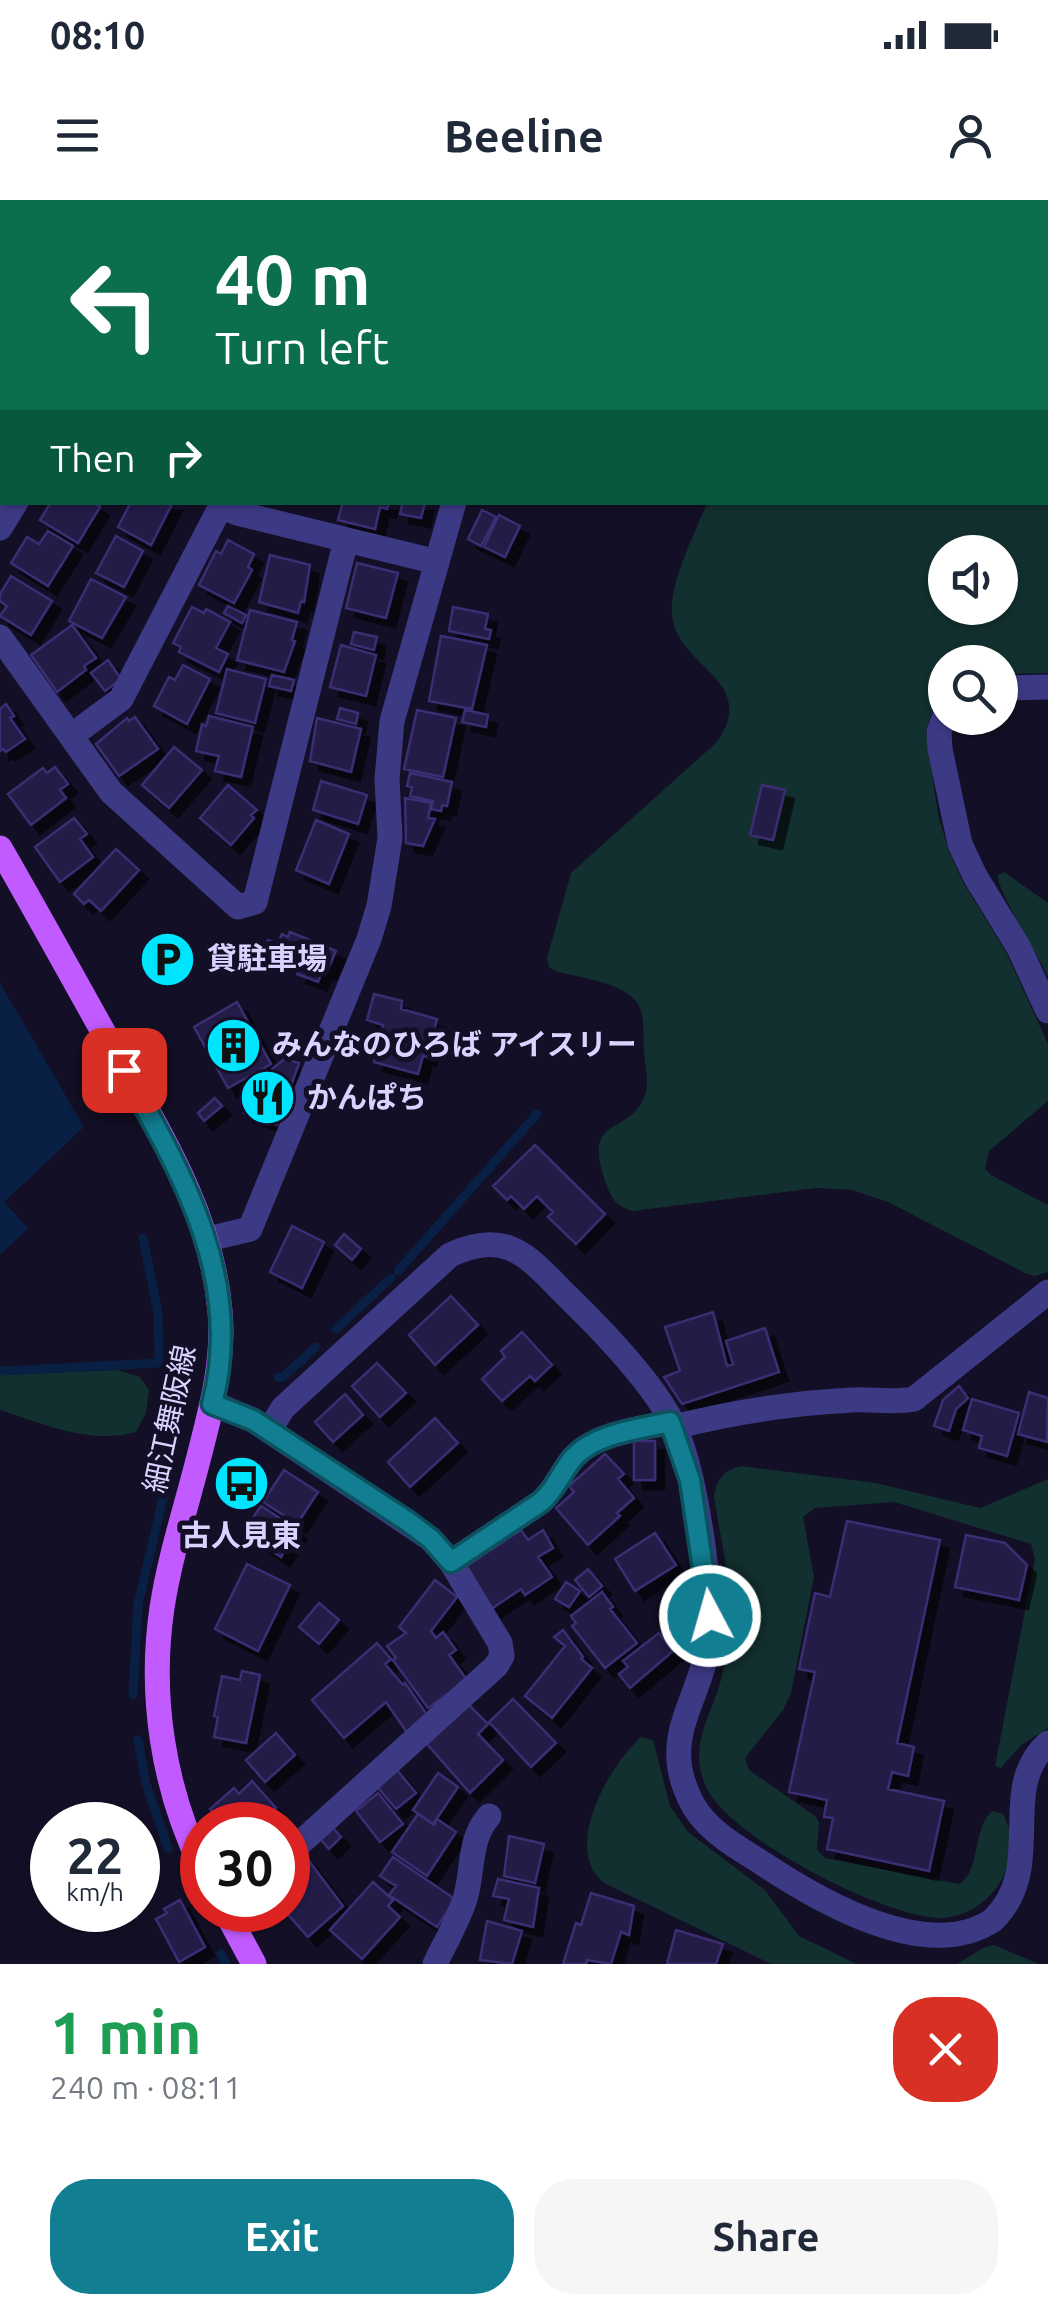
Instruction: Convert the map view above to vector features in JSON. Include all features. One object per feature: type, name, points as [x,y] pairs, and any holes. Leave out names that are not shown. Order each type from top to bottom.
[{"type":"main road","name":"細江舞阪線","points":[[0,848],[158,1129],[194,1203],[217,1278],[220,1356],[212,1404],[170,1565],[158,1650],[158,1693],[167,1764],[180,1813]]},
{"type":"main road","points":[[237,1932],[254,1964]]},
{"type":"street","points":[[0,528],[14,505]]},
{"type":"street","points":[[71,736],[120,699],[221,505]]},
{"type":"street","points":[[224,505],[237,514],[437,562]]},
{"type":"street","points":[[208,1240],[250,1229],[369,939],[386,872],[390,838],[387,779],[392,722],[453,505]]},
{"type":"street","points":[[0,638],[111,792],[238,908],[255,902],[346,540]]},
{"type":"street","points":[[1018,688],[1048,687]]},
{"type":"street","points":[[940,735],[960,844],[1019,948],[1048,1010]]},
{"type":"street","points":[[269,1431],[283,1408],[450,1255],[469,1246],[490,1243],[511,1247],[530,1258],[602,1330],[672,1424],[690,1480],[710,1616],[698,1686],[683,1718],[678,1745],[680,1772],[696,1808],[723,1837],[832,1906],[866,1922],[941,1938],[968,1933],[992,1921],[1012,1902],[1025,1878],[1030,1851],[1028,1770],[1036,1754],[1048,1743]]},
{"type":"street","points":[[451,1562],[541,1502],[575,1456],[598,1440],[772,1406],[914,1400],[1048,1292]]},
{"type":"street","points":[[212,1404],[253,1420],[431,1539],[451,1562],[500,1643],[502,1656],[496,1666],[310,1834]]},
{"type":"street","points":[[434,1964],[464,1904],[478,1828],[489,1816]]},
{"type":"green space","points":[[706,505],[1048,505],[1048,673],[1018,674],[1018,645],[928,645],[926,731],[938,814],[948,849],[963,882],[1007,954],[1048,1044],[1048,1101],[989,1151],[985,1169],[1048,1205],[1048,1272],[1027,1274],[888,1202],[852,1190],[816,1188],[632,1211],[616,1202],[608,1189],[599,1144],[603,1135],[636,1110],[646,1093],[641,1011],[624,991],[555,971],[549,967],[547,958],[571,873],[717,742],[728,721],[729,703],[723,688],[677,633],[672,602],[679,573]]},
{"type":"green space","points":[[1004,872],[1048,903],[1048,977],[999,883],[998,875]]},
{"type":"green space","points":[[118,1370],[140,1377],[149,1390],[146,1413],[136,1432],[84,1434],[0,1410],[0,1375]]},
{"type":"green space","points":[[741,1466],[876,1483],[980,1508],[1048,1479],[1048,1728],[1020,1746],[1001,1768],[995,1766],[1035,1559],[1031,1544],[894,1502],[815,1508],[803,1517],[814,1577],[791,1693],[783,1710],[745,1758],[749,1770],[815,1816],[819,1822],[817,1850],[825,1858],[959,1884],[971,1869],[985,1819],[992,1811],[1003,1814],[1010,1835],[1008,1866],[994,1891],[970,1910],[940,1918],[915,1914],[847,1890],[745,1829],[706,1787],[699,1750],[722,1675],[730,1618],[714,1497],[722,1477]]},
{"type":"green space","points":[[641,1737],[653,1740],[670,1806],[688,1832],[765,1890],[799,1936],[857,1964],[771,1964],[604,1883],[592,1868],[587,1850],[588,1830],[604,1787]]},
{"type":"green space","points":[[994,1945],[1039,1964],[957,1964]]},
{"type":"water","points":[[0,983],[84,1127],[4,1202],[28,1228],[0,1255]]},
{"type":"building","points":[[49,505],[100,507],[78,543],[40,520]]},
{"type":"building","points":[[129,505],[171,505],[151,545],[118,527]]},
{"type":"building","points":[[342,505],[388,505],[387,509],[380,507],[375,529],[338,520]]},
{"type":"building","points":[[402,505],[424,505],[421,518],[400,514]]},
{"type":"building","points":[[482,510],[496,517],[481,546],[468,539]]},
{"type":"building","points":[[499,515],[520,526],[505,557],[484,547]]},
{"type":"building","points":[[48,531],[73,546],[48,586],[11,563],[27,537],[39,544]]},
{"type":"building","points":[[116,536],[143,551],[124,587],[96,573]]},
{"type":"building","points":[[228,540],[254,554],[248,567],[252,570],[234,603],[199,585],[216,551],[221,554]]},
{"type":"building","points":[[270,555],[310,565],[304,602],[301,601],[298,613],[259,602]]},
{"type":"building","points":[[357,563],[398,573],[386,618],[346,608]]},
{"type":"building","points":[[11,576],[52,601],[31,635],[0,616],[7,606],[0,601],[0,594]]},
{"type":"building","points":[[91,579],[126,597],[102,638],[69,621]]},
{"type":"building","points":[[228,606],[246,615],[242,623],[224,613]]},
{"type":"building","points":[[192,607],[204,613],[206,609],[230,622],[216,648],[228,654],[219,672],[179,652],[181,647],[173,643]]},
{"type":"building","points":[[453,607],[488,614],[485,629],[491,630],[489,639],[449,631]]},
{"type":"building","points":[[250,610],[297,622],[284,672],[237,660]]},
{"type":"building","points":[[72,625],[96,658],[57,692],[31,655]]},
{"type":"building","points":[[354,632],[377,637],[374,650],[351,644]]},
{"type":"building","points":[[441,636],[487,645],[472,709],[429,701]]},
{"type":"building","points":[[341,645],[376,655],[366,696],[330,687]]},
{"type":"building","points":[[108,660],[121,679],[105,691],[91,673]]},
{"type":"building","points":[[183,665],[210,679],[187,724],[154,706],[169,677],[175,680]]},
{"type":"building","points":[[227,669],[266,679],[255,723],[216,713]]},
{"type":"building","points":[[272,675],[294,680],[291,691],[269,686]]},
{"type":"building","points":[[6,704],[14,716],[10,718],[25,739],[6,752],[0,751],[0,709]]},
{"type":"building","points":[[340,708],[358,713],[356,724],[337,719]]},
{"type":"building","points":[[417,710],[456,718],[443,777],[404,769]]},
{"type":"building","points":[[465,710],[488,715],[486,727],[462,722]]},
{"type":"building","points":[[209,716],[253,727],[241,777],[215,771],[219,756],[196,751],[202,724],[206,726]]},
{"type":"building","points":[[135,717],[158,749],[119,776],[96,744],[127,718],[129,721]]},
{"type":"building","points":[[317,718],[361,729],[351,772],[310,761]]},
{"type":"building","points":[[174,747],[202,770],[169,808],[142,785]]},
{"type":"building","points":[[55,767],[68,784],[60,790],[66,798],[31,825],[8,794],[43,768],[47,773]]},
{"type":"building","points":[[410,773],[452,782],[447,806],[442,805],[441,811],[431,809],[433,801],[410,796]]},
{"type":"building","points":[[321,781],[367,795],[358,824],[313,810]]},
{"type":"building","points":[[228,785],[257,810],[231,845],[200,818]]},
{"type":"building","points":[[762,785],[785,790],[773,840],[750,835]]},
{"type":"building","points":[[405,798],[431,803],[428,818],[435,819],[423,846],[406,843]]},
{"type":"building","points":[[74,818],[87,834],[80,839],[93,857],[60,882],[35,847]]},
{"type":"building","points":[[316,820],[349,834],[329,884],[296,870]]},
{"type":"building","points":[[116,849],[139,870],[101,911],[89,900],[84,904],[74,894]]},
{"type":"building","points":[[290,932],[336,951],[318,982],[270,956],[268,940],[278,944],[282,934],[288,937]]},
{"type":"building","points":[[374,994],[402,1001],[401,1009],[437,1019],[418,1074],[374,1062],[383,1025],[367,1020]]},
{"type":"building","name":"みんなのひろば アイスリー","points":[[237,1002],[271,1064],[228,1088],[194,1027]]},
{"type":"building","name":"かんぱち","points":[[284,1059],[299,1063],[277,1125],[244,1113],[255,1083]]},
{"type":"building","points":[[215,1098],[222,1106],[204,1121],[198,1113]]},
{"type":"building","points":[[535,1145],[605,1214],[576,1244],[548,1217],[553,1212],[537,1196],[524,1209],[493,1186]]},
{"type":"building","points":[[292,1226],[324,1242],[302,1288],[270,1272]]},
{"type":"building","points":[[344,1234],[361,1249],[352,1260],[335,1245]]},
{"type":"building","points":[[451,1296],[478,1325],[435,1365],[409,1335]]},
{"type":"building","points":[[713,1312],[727,1366],[733,1364],[726,1341],[765,1328],[779,1372],[682,1404],[664,1377],[680,1371],[665,1327]]},
{"type":"building","points":[[522,1332],[552,1365],[535,1381],[530,1376],[502,1401],[482,1379],[505,1357],[501,1351]]},
{"type":"building","points":[[377,1363],[406,1393],[380,1417],[352,1386]]},
{"type":"building","points":[[959,1386],[968,1398],[956,1409],[949,1431],[934,1426],[943,1400]]},
{"type":"building","points":[[1029,1392],[1048,1398],[1047,1442],[1018,1434]]},
{"type":"building","points":[[345,1394],[363,1415],[333,1442],[315,1422]]},
{"type":"building","points":[[972,1399],[1019,1413],[1007,1456],[979,1448],[982,1436],[963,1430]]},
{"type":"building","points":[[435,1418],[458,1443],[410,1487],[388,1462]]},
{"type":"building","points":[[634,1441],[655,1441],[655,1480],[634,1480]]},
{"type":"building","points":[[605,1454],[624,1474],[618,1479],[634,1498],[588,1545],[556,1508],[574,1492],[569,1486]]},
{"type":"building","points":[[284,1470],[318,1492],[297,1524],[263,1502]]},
{"type":"building","points":[[261,1506],[298,1530],[281,1557],[243,1532]]},
{"type":"building","points":[[847,1521],[940,1540],[897,1743],[914,1747],[908,1776],[892,1772],[888,1789],[944,1801],[929,1871],[827,1849],[833,1818],[824,1817],[827,1800],[789,1792],[815,1672],[799,1669],[815,1593],[830,1597]]},
{"type":"building","points":[[521,1530],[528,1540],[543,1530],[553,1548],[538,1557],[552,1577],[525,1595],[521,1589],[491,1609],[464,1568]]},
{"type":"building","points":[[655,1533],[676,1565],[635,1591],[615,1559]]},
{"type":"building","points":[[966,1535],[1005,1543],[1027,1565],[1019,1600],[955,1587]]},
{"type":"building","points":[[247,1564],[290,1585],[258,1651],[215,1629]]},
{"type":"building","points":[[588,1569],[602,1586],[589,1597],[575,1580]]},
{"type":"building","points":[[435,1580],[457,1597],[431,1631],[436,1638],[443,1632],[456,1650],[449,1655],[467,1680],[428,1708],[387,1646],[406,1633],[399,1627]]},
{"type":"building","points":[[566,1582],[580,1591],[569,1607],[555,1599]]},
{"type":"building","points":[[602,1592],[613,1607],[610,1609],[637,1643],[605,1668],[572,1626],[576,1623],[571,1616]]},
{"type":"building","points":[[319,1603],[339,1620],[319,1644],[299,1627]]},
{"type":"building","points":[[563,1630],[581,1659],[592,1668],[552,1718],[525,1696],[565,1646],[554,1637]]},
{"type":"building","points":[[659,1633],[673,1651],[630,1688],[619,1674],[628,1667],[623,1661]]},
{"type":"building","points":[[377,1643],[391,1659],[385,1664],[405,1683],[430,1719],[408,1734],[386,1702],[344,1738],[312,1700]]},
{"type":"building","points":[[242,1671],[260,1675],[246,1743],[214,1737],[222,1676],[240,1680]]},
{"type":"building","points":[[513,1699],[556,1743],[531,1767],[489,1722]]},
{"type":"building","points":[[468,1704],[488,1724],[478,1734],[503,1760],[470,1793],[427,1744]]},
{"type":"building","points":[[276,1733],[295,1755],[265,1782],[246,1760]]},
{"type":"building","points":[[396,1769],[416,1793],[396,1809],[376,1785]]},
{"type":"building","points":[[438,1773],[458,1787],[433,1824],[413,1810]]},
{"type":"building","points":[[252,1781],[271,1802],[218,1802],[234,1788],[239,1794]]},
{"type":"building","points":[[378,1793],[403,1824],[380,1842],[356,1811]]},
{"type":"building","points":[[418,1814],[434,1825],[437,1819],[456,1832],[427,1876],[392,1852]]},
{"type":"building","points":[[332,1827],[341,1837],[329,1849],[320,1839]]},
{"type":"building","points":[[509,1836],[544,1844],[535,1883],[504,1876]]},
{"type":"building","points":[[393,1857],[455,1899],[437,1927],[389,1895],[396,1886],[380,1876]]},
{"type":"building","points":[[310,1862],[343,1906],[308,1937],[304,1932],[310,1932]]},
{"type":"building","points":[[498,1879],[539,1888],[533,1927],[504,1920],[509,1899],[493,1896]]},
{"type":"building","points":[[373,1882],[393,1900],[388,1906],[400,1917],[362,1959],[330,1930]]},
{"type":"building","points":[[591,1893],[634,1906],[629,1935],[621,1932],[611,1964],[587,1960],[586,1964],[563,1964],[576,1923],[581,1925]]},
{"type":"building","points":[[180,1900],[180,1932],[197,1932],[205,1947],[179,1962],[160,1926],[160,1917],[167,1913],[164,1909]]},
{"type":"building","points":[[487,1921],[522,1931],[512,1964],[480,1960]]},
{"type":"building","points":[[676,1930],[723,1944],[716,1964],[667,1964]]},
{"type":"waterway","points":[[398,1271],[537,1114]]},
{"type":"waterway","points":[[0,1371],[159,1363],[158,1313],[143,1238]]},
{"type":"waterway","points":[[336,1329],[391,1278]]},
{"type":"waterway","points":[[278,1377],[283,1377],[316,1347]]},
{"type":"waterway","points":[[133,1695],[138,1604],[177,1440]]},
{"type":"waterway","points":[[138,1740],[146,1784],[168,1848]]},
{"type":"waterway","points":[[221,1954],[226,1964]]},
{"type":"place","name":"貸駐車場","points":[[168,959]]},
{"type":"place","name":"みんなのひろば アイスリー","points":[[233,1045]]},
{"type":"place","name":"かんぱち","points":[[268,1098]]},
{"type":"place","name":"古人見東","points":[[241,1483]]},
{"type":"route","points":[[124,1070],[173,1158],[208,1240],[221,1317],[220,1356],[212,1404],[253,1420],[407,1521],[431,1539],[451,1562],[541,1502],[586,1447],[598,1440],[670,1422],[690,1480],[710,1616]]}]
